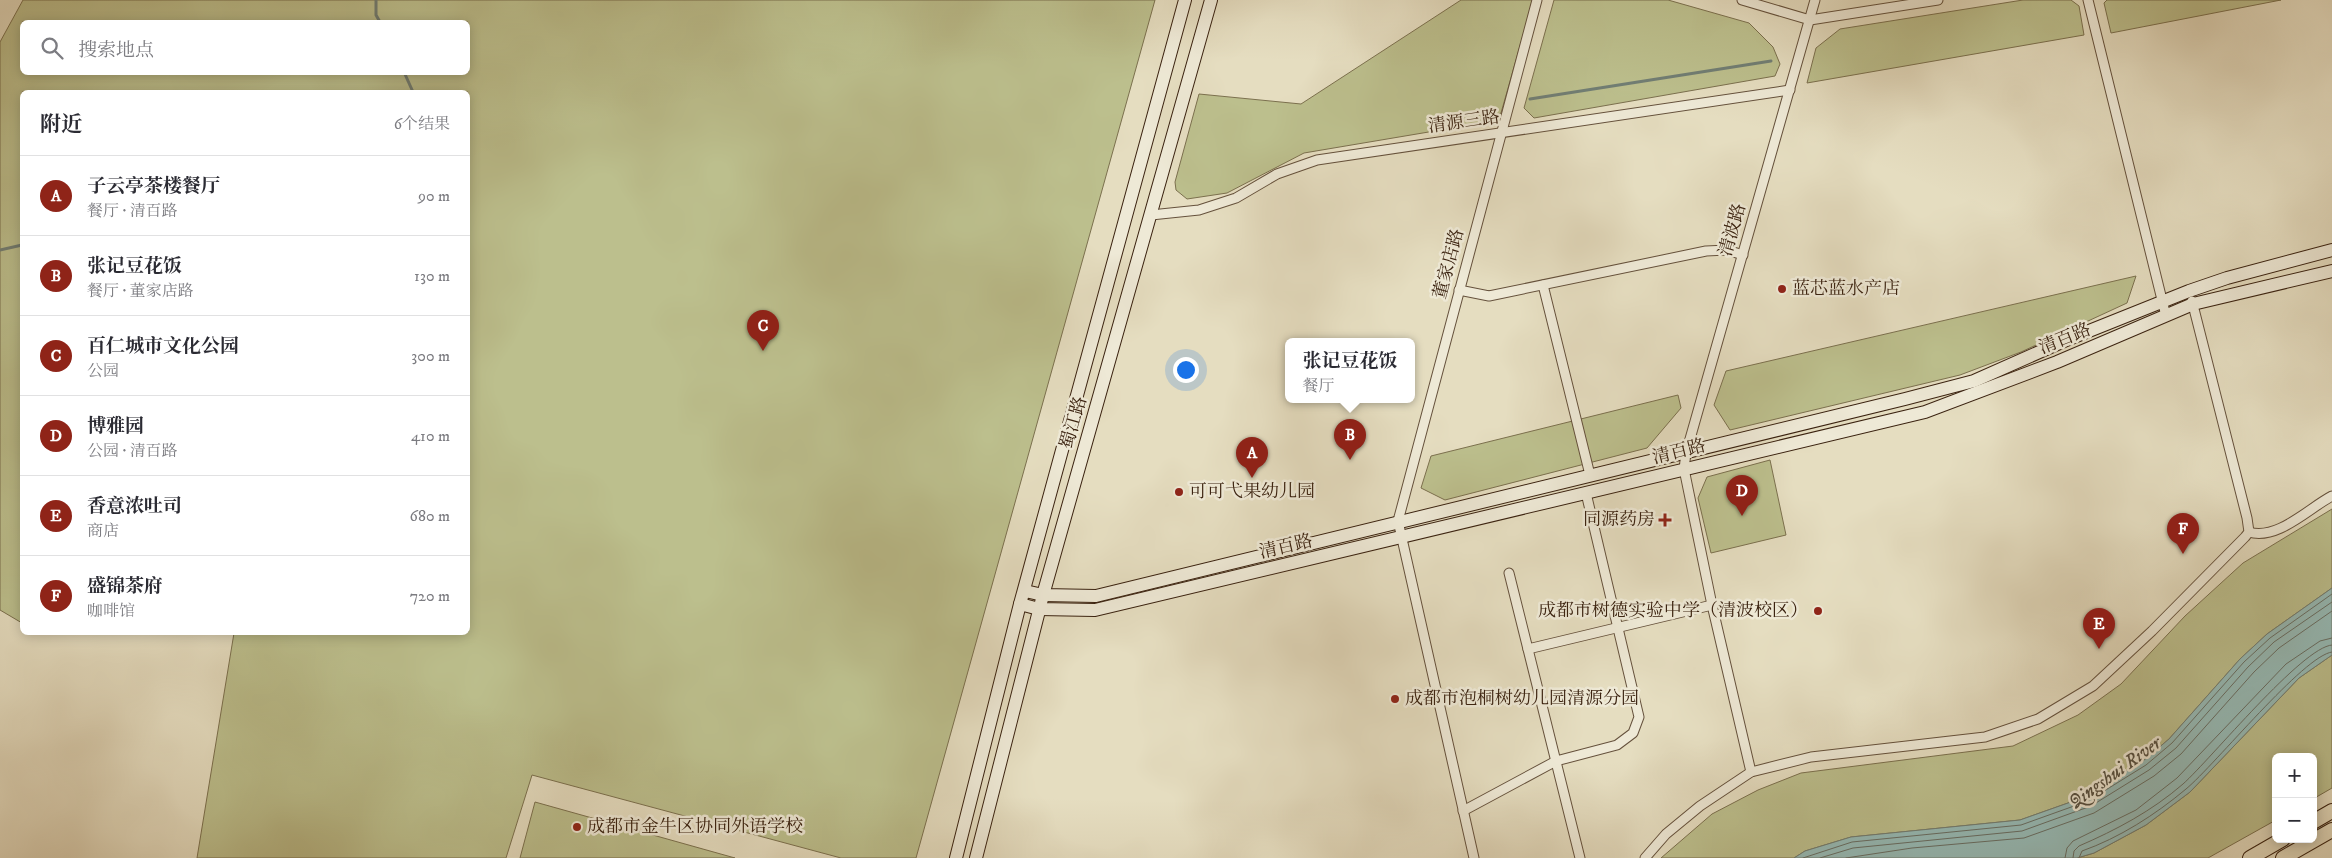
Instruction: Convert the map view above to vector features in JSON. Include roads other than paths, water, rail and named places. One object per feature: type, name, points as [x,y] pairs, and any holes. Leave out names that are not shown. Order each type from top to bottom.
[{"type":"main road","points":[[2317,820],[2332,811]]},
{"type":"main road","points":[[2283,858],[2332,830]]},
{"type":"main road","points":[[2250,858],[2276,843]]},
{"type":"street","name":"蜀江路","points":[[956,858],[1020,604],[1185,0]]},
{"type":"street","name":"蜀江路","points":[[976,858],[1039,609],[1212,0]]},
{"type":"street","name":"董家店路","points":[[1474,858],[1398,521],[1537,0]]},
{"type":"street","points":[[1742,0],[1810,20],[1938,0]]},
{"type":"street","name":"清波路","points":[[1751,772],[1712,605],[1684,469],[1686,453],[1816,0]]},
{"type":"street","points":[[2088,0],[2166,316]]},
{"type":"street","name":"清源三路","points":[[1151,215],[1199,210],[1236,198],[1277,174],[1317,160],[1790,90]]},
{"type":"street","points":[[1459,290],[1489,296],[1706,251],[1727,250],[1742,255]]},
{"type":"street","name":"清百路","points":[[1025,590],[1043,595],[1096,596],[1974,381],[2064,341],[2189,291],[2227,278],[2332,250]]},
{"type":"street","name":"清百路","points":[[1020,604],[1039,609],[1095,610],[1924,412],[2057,362],[2193,304],[2332,271]]},
{"type":"street","points":[[1544,285],[1590,475]]},
{"type":"street","points":[[2189,291],[2249,532]]},
{"type":"street","points":[[1464,811],[1556,761],[1617,744],[1633,733],[1640,717],[1586,493]]},
{"type":"street","points":[[2249,532],[2264,534],[2281,527],[2332,496]]},
{"type":"street","points":[[1645,858],[1666,834],[1700,806],[1751,772],[1811,757],[1985,737],[2038,718],[2093,686],[2152,631],[2249,532]]},
{"type":"street","points":[[1509,573],[1580,858]]},
{"type":"street","points":[[1528,649],[1712,605]]},
{"type":"water","points":[[2332,588],[2332,655],[2299,678],[2190,792],[2146,825],[2094,853],[2077,858],[1794,858],[1805,851],[1851,837],[2020,820],[2085,797],[2143,761],[2169,739],[2240,659],[2267,634]]},
{"type":"waterway","points":[[376,0],[376,15],[379,20]]},
{"type":"waterway","points":[[1530,99],[1771,61]]},
{"type":"waterway","points":[[405,75],[412,90]]},
{"type":"waterway","points":[[0,250],[20,245]]},
{"type":"place","name":"蓝芯蓝水产店","points":[[1782,289]]},
{"type":"place","name":"百仁城市文化公园","points":[[763,351]]},
{"type":"place","name":"张记豆花饭","points":[[1350,460]]},
{"type":"place","name":"子云亭茶楼餐厅","points":[[1252,478]]},
{"type":"place","name":"可可弋果幼儿园","points":[[1179,492]]},
{"type":"place","name":"博雅园","points":[[1742,516]]},
{"type":"place","name":"同源药房","points":[[1665,520]]},
{"type":"place","name":"盛锦茶府","points":[[2183,554]]},
{"type":"place","name":"成都市树德实验中学（清波校区）","points":[[1818,611]]},
{"type":"place","name":"香意浓吐司","points":[[2099,649]]},
{"type":"place","name":"成都市泡桐树幼儿园清源分园","points":[[1395,699]]},
{"type":"place","name":"成都市金牛区协同外语学校","points":[[577,827]]},
{"type":"water label","name":"Qingshui River","points":[[2115,773]]}]
